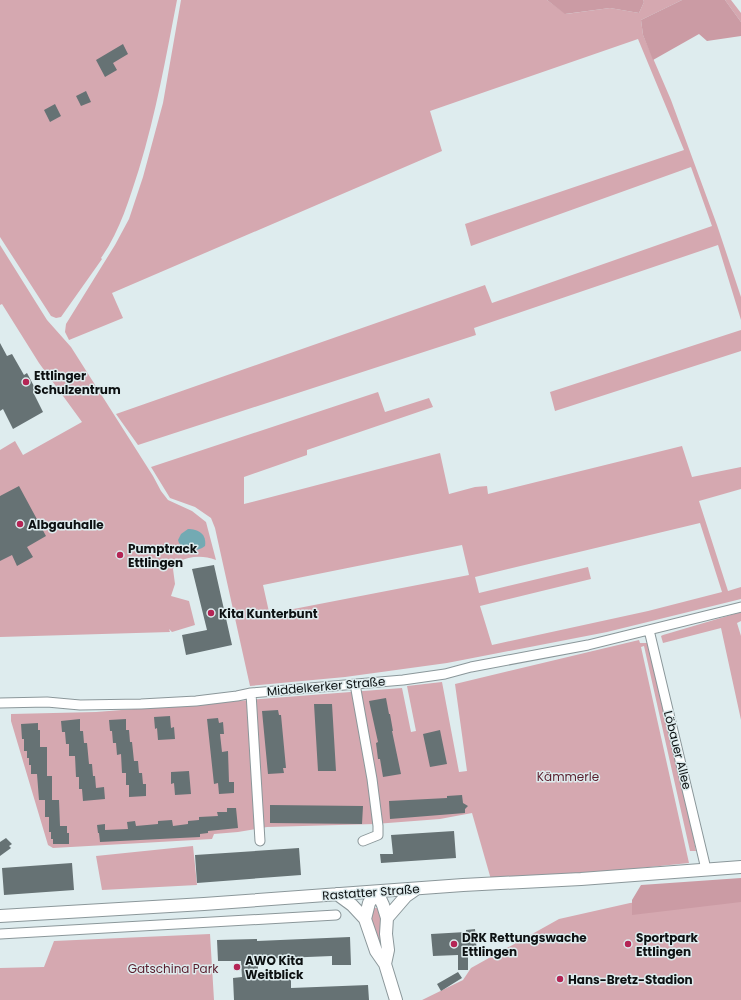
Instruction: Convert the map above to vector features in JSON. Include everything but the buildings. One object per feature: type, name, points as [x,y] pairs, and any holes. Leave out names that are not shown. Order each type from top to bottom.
[{"type":"main road","name":"Rastatter Straße","points":[[0,916],[204,904],[741,867]]},
{"type":"main road","points":[[387,918],[406,896],[416,889]]},
{"type":"main road","points":[[377,892],[383,904],[387,918],[386,934],[388,950],[385,964]]},
{"type":"main road","points":[[365,919],[370,903],[377,892]]},
{"type":"main road","points":[[337,894],[352,905],[365,919],[376,951],[385,964],[396,1000]]},
{"type":"street","name":"Middelkerker Straße","points":[[0,703],[47,702],[80,706],[196,701],[252,693],[403,680],[445,674],[471,667],[588,645],[741,607]]},
{"type":"street","name":"Löbauer Allee","points":[[649,630],[706,869]]},
{"type":"street","points":[[355,684],[372,779],[378,826],[378,835],[363,841]]},
{"type":"street","points":[[252,693],[260,841]]},
{"type":"street","name":"Rastatter Straße","points":[[0,934],[336,915]]},
{"type":"green space","points":[[0,0],[177,0],[151,127],[132,192],[114,237],[101,258],[102,259],[61,317],[56,318],[51,316],[0,237]]},
{"type":"green space","points":[[181,0],[547,0],[566,14],[610,8],[639,13],[644,2],[643,0],[682,0],[641,20],[643,35],[671,100],[717,225],[741,297],[741,320],[718,245],[474,328],[476,335],[138,445],[116,414],[485,285],[492,303],[712,226],[691,167],[471,246],[465,224],[684,150],[638,39],[430,111],[442,151],[112,293],[123,318],[69,340],[65,332],[66,324],[115,245],[129,219],[143,177],[163,103]]},
{"type":"green space","points":[[725,0],[731,0],[741,13],[741,22]]},
{"type":"green space","points":[[0,245],[47,320],[71,347],[161,491],[168,500],[192,511],[206,522],[216,560],[206,557],[187,558],[177,562],[173,569],[175,584],[171,596],[189,601],[195,625],[172,632],[169,629],[170,632],[0,637],[0,450],[15,441],[23,455],[82,422],[39,363],[2,304],[0,305]]},
{"type":"green space","points":[[741,330],[741,351],[555,411],[550,392]]},
{"type":"green space","points":[[378,392],[385,412],[429,398],[433,407],[307,450],[307,455],[244,477],[244,504],[440,453],[449,494],[475,487],[487,486],[488,494],[682,446],[692,477],[741,467],[741,489],[699,501],[728,591],[741,587],[741,599],[607,632],[447,663],[345,677],[250,686],[215,528],[211,518],[195,507],[170,498],[151,467]],"holes":[[[700,523],[722,592],[648,611],[492,645],[480,606],[591,579],[588,567],[479,593],[475,577]],[[462,545],[469,575],[278,612],[269,612],[263,585]]]},
{"type":"green space","points":[[741,612],[741,621],[737,623],[741,636],[741,720],[721,628],[663,643],[661,636]]},
{"type":"green space","name":"Kämmerle","points":[[639,640],[640,643],[648,643],[691,824],[696,851],[690,851],[644,646],[641,647],[689,863],[492,883],[472,813],[440,819],[375,824],[267,827],[214,834],[212,839],[53,848],[48,845],[11,721],[11,714],[96,712],[402,688],[411,732],[416,731],[407,686],[442,682],[459,772],[467,771],[455,684]]},
{"type":"green space","points":[[193,846],[197,885],[102,890],[96,856]]},
{"type":"green space","name":"Sportpark Ettlingen","points":[[741,890],[741,1000],[422,1000],[463,980],[471,968],[559,919],[630,903]]},
{"type":"green space","points":[[371,908],[381,908],[383,952],[370,923]]},
{"type":"green space","name":"Gatschina Park","points":[[210,934],[214,1000],[0,1000],[0,968],[44,967],[54,941]]},
{"type":"shaded area","points":[[547,0],[643,0],[644,2],[639,13],[610,8],[565,14]]},
{"type":"shaded area","points":[[682,0],[725,0],[741,22],[741,36],[707,41],[699,34],[653,60],[643,35],[641,20]]},
{"type":"shaded area","points":[[741,878],[741,902],[632,915],[632,900],[641,885]]},
{"type":"water","points":[[188,529],[198,531],[203,535],[205,538],[205,546],[197,550],[189,550],[182,547],[178,540],[181,534]]},
{"type":"place","name":"Ettlinger Schulzentrum","points":[[26,382]]},
{"type":"place","name":"Albgauhalle","points":[[20,524]]},
{"type":"place","name":"Pumptrack Ettlingen","points":[[120,555]]},
{"type":"place","name":"Kita Kunterbunt","points":[[211,613]]},
{"type":"place","name":"DRK Rettungswache Ettlingen","points":[[454,944]]},
{"type":"place","name":"Sportpark Ettlingen","points":[[628,944]]},
{"type":"place","name":"AWO Kita Weitblick","points":[[237,967]]},
{"type":"place","name":"Hans-Bretz-Stadion","points":[[560,979]]}]
